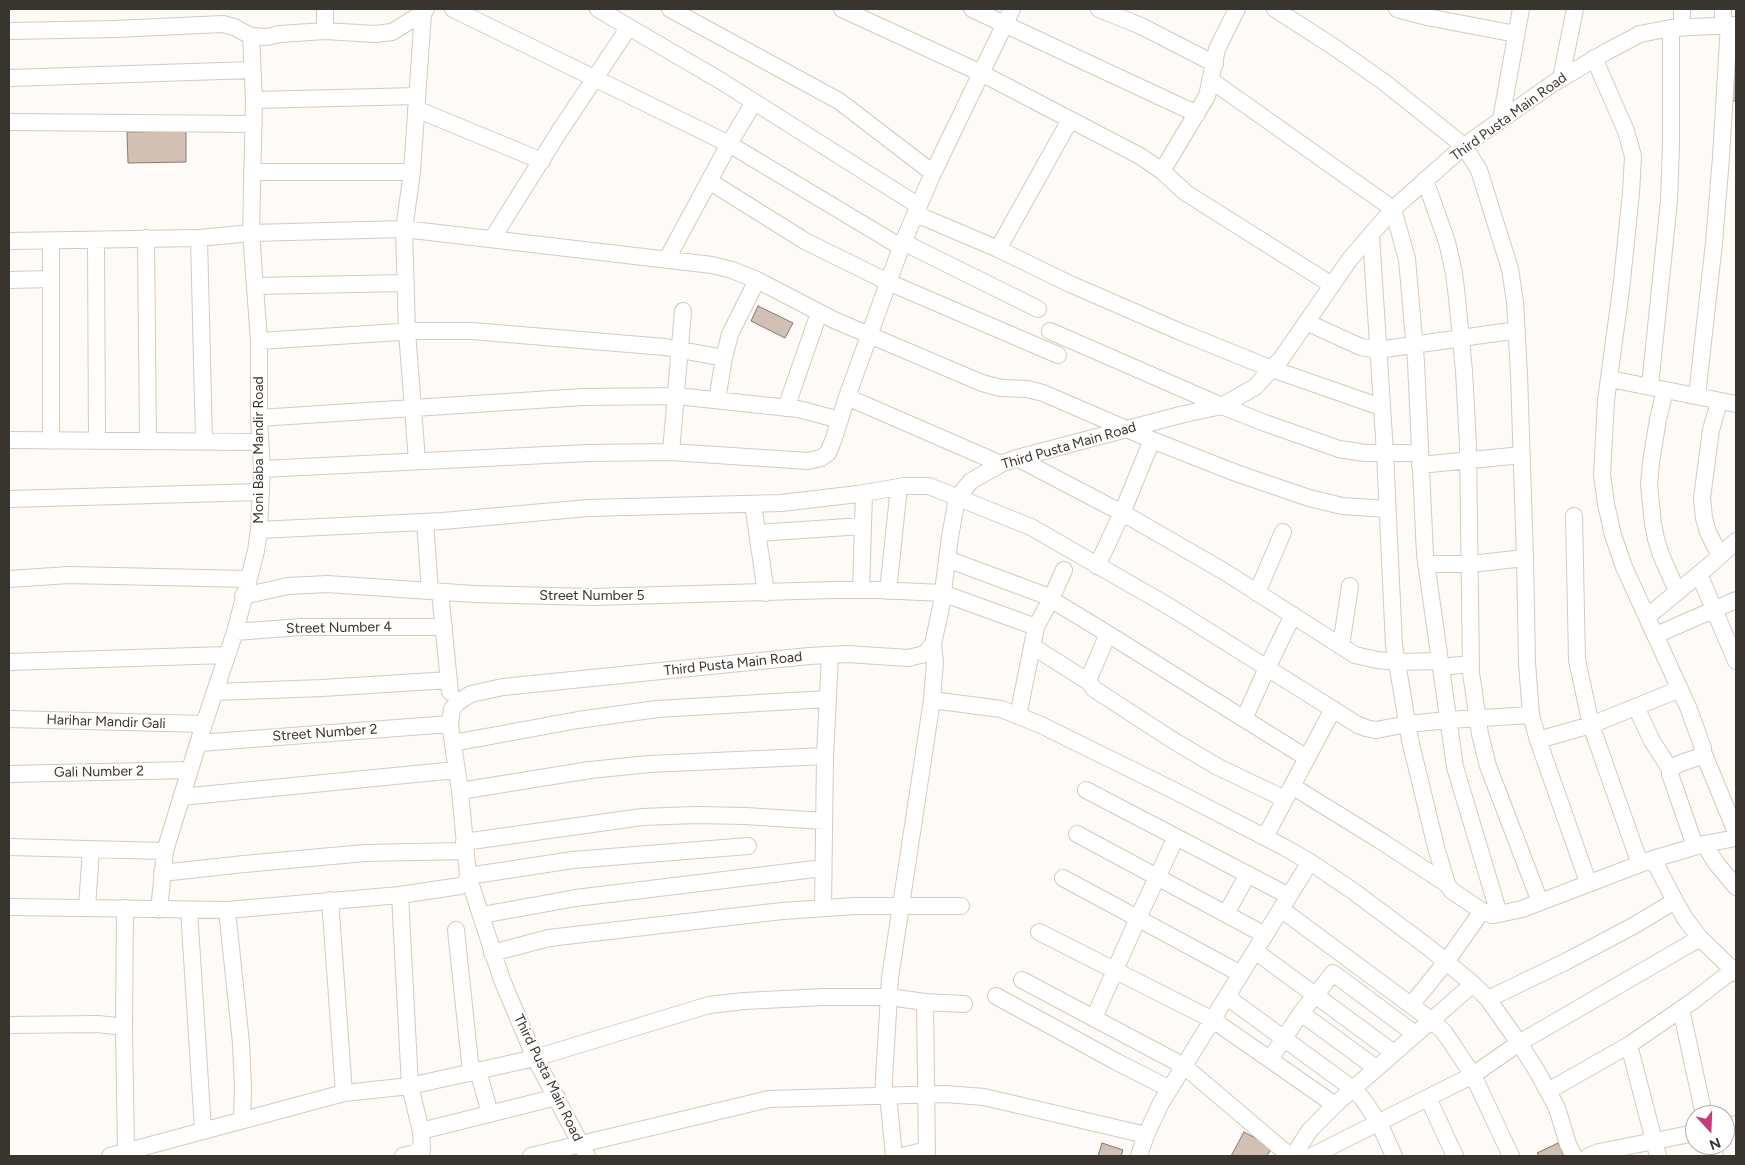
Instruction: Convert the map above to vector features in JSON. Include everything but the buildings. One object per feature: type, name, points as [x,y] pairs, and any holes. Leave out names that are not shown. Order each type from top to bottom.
[{"type":"street","points":[[325,9],[325,31]]},
{"type":"street","points":[[453,9],[729,144],[902,244],[1038,309]]},
{"type":"street","points":[[598,9],[754,102],[918,210],[1130,311],[1272,369],[1381,406]]},
{"type":"street","points":[[670,9],[839,101],[933,173]]},
{"type":"street","points":[[842,9],[981,73],[1140,156],[1186,193],[1332,285]]},
{"type":"street","points":[[972,9],[1197,114]]},
{"type":"street","points":[[262,470],[587,453],[671,452],[808,461],[828,454],[902,244],[933,173],[1012,9]]},
{"type":"street","points":[[1099,9],[1141,26],[1214,64]]},
{"type":"street","points":[[1162,172],[1208,96],[1217,49],[1237,9]]},
{"type":"street","points":[[1275,9],[1384,82],[1464,146],[1479,170],[1510,269],[1515,302],[1522,455],[1527,663],[1531,715],[1588,882]]},
{"type":"street","points":[[1397,9],[1427,17],[1516,34]]},
{"type":"street","points":[[1501,119],[1521,9]]},
{"type":"street","points":[[1561,78],[1575,9]]},
{"type":"street","points":[[1677,592],[1661,555],[1652,524],[1649,486],[1658,419],[1657,388],[1669,201],[1677,28],[1682,9]]},
{"type":"street","points":[[1697,396],[1719,176],[1729,25],[1723,9]]},
{"type":"street","points":[[9,31],[223,24],[234,27],[251,36],[267,37],[280,34],[325,31],[375,34],[392,32],[424,11]]},
{"type":"street","points":[[417,461],[407,332],[404,229],[412,172],[424,11]]},
{"type":"street","name":"Third Pusta Main Road","points":[[957,498],[971,481],[1001,464],[1017,458],[1184,414],[1222,406],[1255,387],[1281,358],[1350,259],[1394,209],[1464,146],[1561,78],[1640,34],[1677,28],[1729,25]]},
{"type":"street","points":[[492,239],[594,78],[629,27]]},
{"type":"street","name":"Moni Baba Mandir Road","points":[[159,910],[165,852],[204,724],[235,632],[256,551],[259,530],[262,470],[259,418],[259,341],[251,234],[254,100],[251,36]]},
{"type":"street","points":[[1594,58],[1626,131],[1633,156],[1621,290],[1614,328],[1610,379],[1606,400],[1602,475],[1606,504],[1613,535],[1624,567],[1680,689],[1701,740],[1703,752],[1736,832]]},
{"type":"street","points":[[9,78],[252,70]]},
{"type":"street","points":[[1212,81],[1394,209],[1407,259],[1415,344],[1426,564],[1448,720],[1455,767],[1499,914]]},
{"type":"street","points":[[254,100],[417,103],[542,161]]},
{"type":"street","points":[[667,259],[729,144],[754,102]]},
{"type":"street","points":[[998,249],[1070,120]]},
{"type":"street","points":[[9,122],[254,124]]},
{"type":"street","points":[[252,172],[412,172]]},
{"type":"street","points":[[1426,180],[1447,242],[1454,273],[1468,460],[1471,664],[1478,718],[1488,766],[1540,902]]},
{"type":"street","points":[[709,181],[805,241],[888,282],[1058,355]]},
{"type":"street","points":[[9,241],[199,238],[251,234],[404,229],[712,265],[732,270],[757,280],[870,336],[982,383],[1001,388],[1043,392],[1126,430],[1236,473],[1309,498],[1342,506],[1387,509]]},
{"type":"street","points":[[1371,235],[1385,453],[1394,645],[1427,813],[1447,884],[1452,891],[1482,911],[1492,915],[1499,914],[1522,909],[1646,861],[1700,845],[1736,838]]},
{"type":"street","points":[[146,238],[148,441]]},
{"type":"street","points":[[199,238],[204,441]]},
{"type":"street","points":[[51,241],[51,440]]},
{"type":"street","points":[[96,241],[96,441]]},
{"type":"street","points":[[9,280],[51,280]]},
{"type":"street","points":[[717,400],[730,334],[757,280]]},
{"type":"street","points":[[255,286],[406,283]]},
{"type":"street","points":[[671,452],[683,310]]},
{"type":"street","points":[[786,408],[819,312]]},
{"type":"street","points":[[1306,322],[1361,347],[1378,350],[1517,330]]},
{"type":"street","points":[[259,341],[407,332],[472,331],[655,346],[724,358]]},
{"type":"street","points":[[1050,331],[1222,406],[1339,449],[1353,452],[1385,453],[1420,459],[1468,460],[1522,455]]},
{"type":"street","points":[[1610,379],[1736,404]]},
{"type":"street","points":[[259,418],[583,397],[677,396],[786,408],[840,420]]},
{"type":"street","points":[[847,397],[1001,464]]},
{"type":"street","points":[[1719,402],[1711,430],[1702,498],[1704,518],[1708,532],[1720,556]]},
{"type":"street","points":[[9,440],[260,442]]},
{"type":"street","points":[[1097,566],[1122,513],[1152,440]]},
{"type":"street","points":[[1017,458],[1122,513],[1225,572],[1355,655],[1397,662],[1471,664]]},
{"type":"street","points":[[259,530],[425,522],[588,508],[781,503],[864,494],[899,487],[929,486],[1031,527],[1170,607],[1358,725],[1371,729],[1386,729],[1408,724],[1448,720],[1531,715]]},
{"type":"street","points":[[888,591],[899,487]]},
{"type":"street","points":[[9,499],[260,492]]},
{"type":"street","points":[[861,590],[864,494]]},
{"type":"street","points":[[894,1156],[885,1096],[889,997],[932,700],[935,662],[932,644],[957,498]]},
{"type":"street","points":[[753,504],[766,593]]},
{"type":"street","points":[[1548,1092],[1630,1045],[1735,971],[1700,938],[1646,861],[1592,725],[1577,660],[1574,516]]},
{"type":"street","points":[[425,522],[435,592],[444,627],[451,716]]},
{"type":"street","points":[[757,532],[863,526]]},
{"type":"street","points":[[1258,592],[1283,532]]},
{"type":"street","points":[[1648,616],[1736,541]]},
{"type":"street","points":[[1426,564],[1470,564],[1525,558]]},
{"type":"street","points":[[947,559],[1019,585],[1051,599],[1307,758]]},
{"type":"street","points":[[1018,716],[1036,627],[1064,570]]},
{"type":"street","points":[[1699,574],[1736,661]]},
{"type":"street","points":[[9,579],[69,575],[248,579]]},
{"type":"street","name":"Street Number 5","points":[[243,596],[288,586],[308,584],[435,592],[593,597],[861,590],[942,593],[1036,627]]},
{"type":"street","points":[[1341,646],[1350,586]]},
{"type":"street","points":[[1656,635],[1736,600]]},
{"type":"street","points":[[1244,720],[1293,616]]},
{"type":"street","name":"Street Number 4","points":[[235,632],[301,627],[444,627]]},
{"type":"street","points":[[1089,682],[1108,634]]},
{"type":"street","name":"Third Pusta Main Road","points":[[584,1150],[535,1058],[492,953],[482,915],[468,876],[451,716],[458,702],[471,694],[503,688],[810,656],[846,654],[908,658],[925,654],[932,644]]},
{"type":"street","points":[[1032,646],[1089,682],[1094,689],[1226,771],[1288,793],[1381,841],[1447,884]]},
{"type":"street","points":[[9,662],[226,655]]},
{"type":"street","points":[[823,907],[825,756],[830,655]]},
{"type":"street","points":[[215,692],[449,680]]},
{"type":"street","points":[[1538,740],[1592,725],[1680,689]]},
{"type":"street","points":[[453,743],[578,720],[657,709],[827,699]]},
{"type":"street","points":[[932,700],[1001,709],[1059,733],[1264,837],[1310,862],[1353,891],[1446,962],[1488,999],[1519,1043],[1557,1108],[1568,1144],[1574,1156]]},
{"type":"street","points":[[1636,707],[1652,741],[1670,769],[1671,778],[1700,845],[1736,887]]},
{"type":"street","points":[[1264,837],[1333,709]]},
{"type":"street","name":"Street Number 2","points":[[199,743],[451,716]]},
{"type":"street","name":"Harihar Mandir Gali","points":[[9,719],[204,724]]},
{"type":"street","points":[[1670,769],[1699,757],[1703,752]]},
{"type":"street","points":[[460,791],[590,770],[649,764],[825,756]]},
{"type":"street","name":"Gali Number 2","points":[[9,774],[190,770]]},
{"type":"street","points":[[181,797],[456,770]]},
{"type":"street","points":[[1086,790],[1248,874],[1431,1020],[1453,1044],[1474,1075],[1511,1156]]},
{"type":"street","points":[[162,873],[365,853],[465,846],[642,817],[716,815],[824,821]]},
{"type":"street","points":[[1077,834],[1265,935]]},
{"type":"street","points":[[1094,1018],[1176,837]]},
{"type":"street","points":[[9,907],[227,910],[400,895],[460,886],[465,883],[468,876],[573,860],[748,846]]},
{"type":"street","points":[[9,847],[165,852]]},
{"type":"street","points":[[87,908],[91,849]]},
{"type":"street","points":[[1139,1156],[1161,1102],[1310,862]]},
{"type":"street","points":[[482,915],[576,898],[823,868]]},
{"type":"street","points":[[1226,914],[1248,874]]},
{"type":"street","points":[[1062,878],[1242,974]]},
{"type":"street","points":[[400,895],[410,1086],[421,1131],[423,1154],[403,1156]]},
{"type":"street","points":[[330,900],[344,1093]]},
{"type":"street","points":[[1488,999],[1566,961],[1675,901]]},
{"type":"street","points":[[492,953],[519,945],[573,935],[823,907],[961,906]]},
{"type":"street","points":[[125,908],[126,1151]]},
{"type":"street","points":[[189,910],[203,1130]]},
{"type":"street","points":[[227,910],[241,1043],[242,1120]]},
{"type":"street","points":[[1410,1005],[1446,962],[1482,911]]},
{"type":"street","points":[[456,930],[475,1071],[490,1114]]},
{"type":"street","points":[[1039,932],[1213,1020],[1335,1105]]},
{"type":"street","points":[[1312,1156],[1329,1152],[1474,1075],[1519,1043],[1700,938]]},
{"type":"street","points":[[1256,951],[1394,1053]]},
{"type":"street","points":[[1270,1059],[1301,1013],[1333,973],[1415,1034]]},
{"type":"street","points":[[1022,980],[1184,1066],[1292,1156],[1310,1130],[1335,1105],[1473,984]]},
{"type":"street","points":[[996,996],[1170,1089]]},
{"type":"street","points":[[110,1156],[344,1093],[410,1086],[535,1058],[710,1006],[784,998],[889,997],[925,1002],[964,1004]]},
{"type":"street","points":[[1227,997],[1353,1089],[1362,1098],[1379,1124],[1394,1156]]},
{"type":"street","points":[[902,1156],[927,1153],[925,1002]]},
{"type":"street","points":[[1681,1009],[1702,1105]]},
{"type":"street","points":[[1301,1013],[1376,1068]]},
{"type":"street","points":[[9,1025],[98,1024],[124,1027]]},
{"type":"street","points":[[1630,1045],[1656,1149]]},
{"type":"street","points":[[531,1156],[584,1150],[769,1099],[927,1094],[984,1097],[1146,1135]]},
{"type":"street","points":[[421,1131],[557,1097]]},
{"type":"street","points":[[1428,1098],[1455,1156]]},
{"type":"street","points":[[1588,1156],[1599,1152],[1656,1149],[1685,1137]]}]
